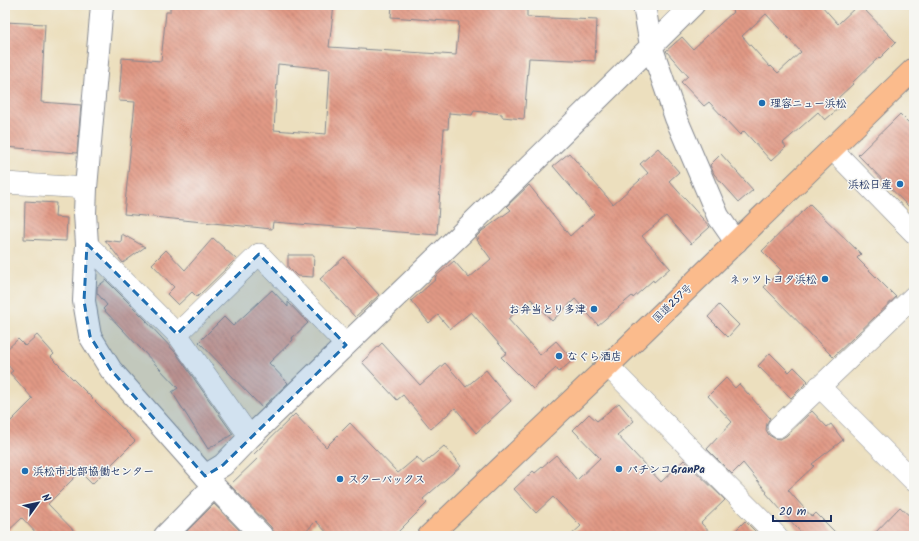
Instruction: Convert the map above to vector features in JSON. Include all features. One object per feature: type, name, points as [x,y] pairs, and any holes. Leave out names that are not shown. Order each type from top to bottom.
[{"type":"highway","name":"国道257号","points":[[429,536],[608,366],[914,69]]},
{"type":"street","points":[[102,5],[85,213],[87,244],[84,301],[90,336],[111,370],[209,481],[262,536]]},
{"type":"street","points":[[644,5],[651,46],[676,118],[718,216],[736,242]]},
{"type":"street","points":[[165,536],[209,481],[250,437],[460,236],[694,5]]},
{"type":"street","points":[[831,148],[914,233]]},
{"type":"street","points":[[5,183],[86,188]]},
{"type":"street","points":[[87,244],[177,334],[250,437]]},
{"type":"street","points":[[177,334],[259,254],[346,345]]},
{"type":"street","points":[[778,427],[914,296]]},
{"type":"street","points":[[608,366],[777,536]]},
{"type":"street","points":[[819,386],[914,481]]},
{"type":"highlighted area","points":[[87,244],[177,334],[259,254],[346,345],[223,465],[205,476],[111,370],[90,336],[84,301]]},
{"type":"building","points":[[170,5],[334,5],[329,47],[456,55],[459,22],[391,17],[392,5],[527,5],[527,17],[597,20],[595,61],[529,58],[524,119],[502,117],[502,114],[474,111],[472,115],[449,113],[448,129],[444,129],[437,235],[273,222],[272,229],[124,214],[135,102],[119,101],[122,58],[161,61],[166,12],[170,12]],"holes":[[[278,64],[330,69],[326,134],[274,130]]]},
{"type":"building","points":[[726,5],[821,5],[838,24],[858,5],[860,5],[896,42],[838,98],[844,104],[825,120],[818,112],[783,143],[786,147],[771,161],[744,131],[740,135],[709,102],[704,106],[681,82],[688,76],[666,51],[682,37],[693,49],[733,12]],"holes":[[[766,14],[801,52],[778,73],[771,66],[770,67],[742,36]]]},
{"type":"building","points":[[5,22],[45,24],[41,102],[81,105],[77,153],[5,147]]},
{"type":"building","name":"浜松日産","points":[[900,114],[914,128],[914,212],[858,155]]},
{"type":"building","points":[[658,148],[679,172],[669,181],[710,227],[691,244],[666,216],[642,236],[670,268],[654,282],[653,280],[633,298],[632,296],[598,325],[575,299],[552,321],[531,299],[508,319],[540,355],[556,341],[573,360],[559,372],[556,368],[533,389],[501,357],[507,353],[471,312],[450,329],[438,315],[429,323],[411,301],[436,279],[435,277],[454,261],[469,278],[491,259],[477,240],[479,238],[475,238],[482,231],[511,210],[507,206],[529,185],[570,236],[594,214],[553,166],[569,153],[613,204],[648,173],[640,164]]},
{"type":"building","points":[[721,154],[753,190],[739,202],[714,174],[710,165]]},
{"type":"building","points":[[25,201],[56,203],[55,217],[67,218],[66,241],[24,239]]},
{"type":"building","name":"ネッツトヨタ浜松","points":[[810,204],[861,254],[857,258],[896,297],[833,357],[764,287],[781,270],[762,251]]},
{"type":"building","points":[[122,234],[145,247],[123,263],[105,240],[121,242]]},
{"type":"building","points":[[213,238],[236,259],[197,297],[192,292],[178,305],[167,294],[174,287],[152,264],[166,250],[185,270]]},
{"type":"building","points":[[288,255],[314,255],[313,277],[297,276],[288,267]]},
{"type":"building","points":[[344,257],[379,295],[355,317],[320,279]]},
{"type":"building","points":[[106,280],[147,321],[176,353],[233,434],[208,449],[172,392],[178,388],[103,309],[107,305],[97,293],[97,287]]},
{"type":"building","points":[[272,290],[288,307],[288,302],[308,323],[269,363],[288,383],[262,408],[199,342],[224,317],[233,326]]},
{"type":"building","points":[[719,305],[739,325],[728,337],[708,317]]},
{"type":"building","points":[[37,335],[54,354],[51,357],[135,441],[92,484],[80,472],[48,504],[79,536],[39,536],[22,518],[5,534],[5,427],[33,399],[10,373],[13,371],[5,362],[5,351],[18,339],[25,346]]},
{"type":"building","points":[[382,343],[420,385],[445,363],[466,387],[486,370],[511,401],[476,433],[455,408],[431,429],[403,395],[397,400],[362,362]]},
{"type":"building","points":[[770,353],[789,372],[794,367],[808,381],[791,398],[758,366]]},
{"type":"building","points":[[726,378],[735,388],[739,384],[770,418],[767,423],[766,430],[769,435],[774,438],[780,439],[786,436],[812,411],[827,427],[831,424],[843,440],[812,464],[814,466],[788,490],[812,517],[816,513],[839,536],[804,536],[766,493],[767,492],[743,463],[732,474],[707,449],[732,422],[708,396]]},
{"type":"building","name":"パチンコGranPa","points":[[619,403],[634,421],[617,435],[661,482],[684,460],[725,500],[701,523],[713,536],[570,536],[581,526],[553,497],[536,513],[514,489],[533,471],[535,473],[556,455],[577,480],[600,458],[573,430],[589,414],[597,421]]},
{"type":"building","name":"スターバックス","points":[[295,414],[326,447],[350,423],[398,473],[417,457],[423,464],[444,446],[461,466],[423,499],[427,503],[394,536],[330,536],[316,521],[302,536],[274,536],[271,527],[230,485],[258,458],[254,454]]},
{"type":"building","points":[[214,504],[245,536],[182,536]]},
{"type":"building","points":[[900,507],[914,520],[914,536],[872,536]]},
{"type":"building","points":[[745,521],[760,536],[730,536]]},
{"type":"place","name":"理容ニュー浜松","points":[[762,103]]},
{"type":"place","name":"浜松日産","points":[[900,184]]},
{"type":"place","name":"ネッツトヨタ浜松","points":[[825,279]]},
{"type":"place","name":"お弁当とり多津","points":[[594,309]]},
{"type":"place","name":"なぐら酒店","points":[[559,356]]},
{"type":"place","name":"パチンコGranPa","points":[[619,469]]},
{"type":"place","name":"浜松市北部協働センター","points":[[25,471]]},
{"type":"place","name":"スターバックス","points":[[340,479]]}]
